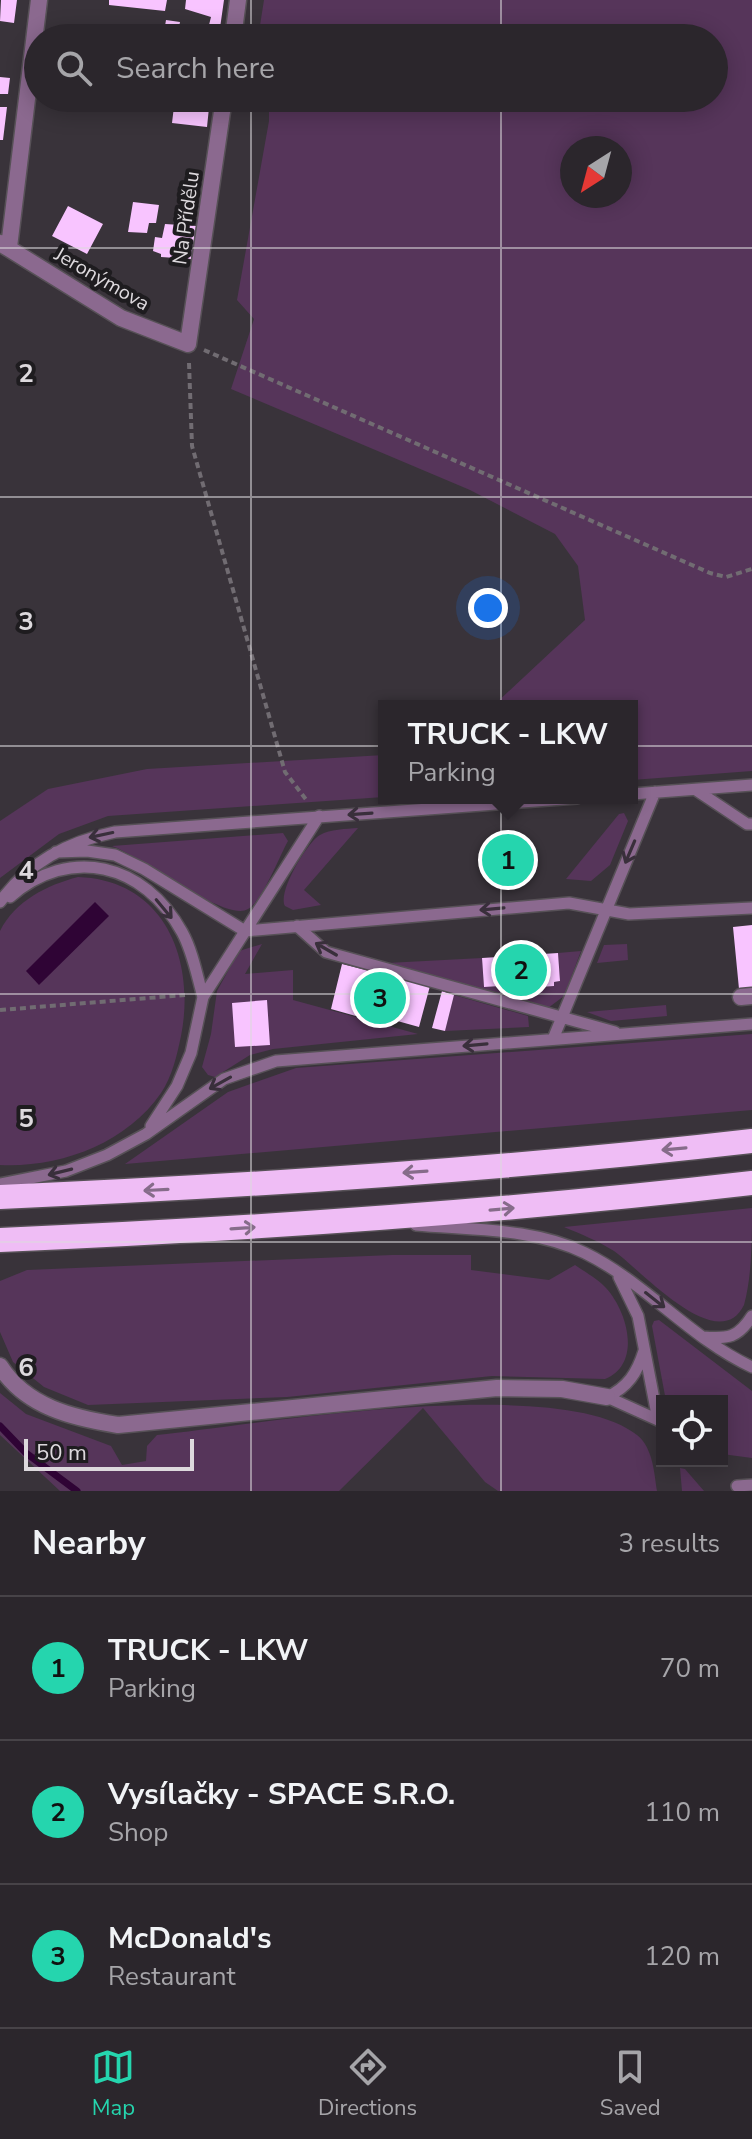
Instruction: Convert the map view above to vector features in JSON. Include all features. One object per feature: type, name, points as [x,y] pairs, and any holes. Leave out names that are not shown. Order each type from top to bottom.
[{"type":"highway","points":[[15,1191],[209,1187],[454,1169],[752,1141]]},
{"type":"highway","points":[[0,1240],[349,1220],[752,1183]]},
{"type":"street","points":[[36,24],[39,0]]},
{"type":"street","points":[[235,24],[238,0]]},
{"type":"street","points":[[4,245],[24,105]]},
{"type":"street","name":"Na Přídělu","points":[[188,344],[222,112]]},
{"type":"street","name":"Jeronýmova","points":[[4,245],[121,318],[188,344]]},
{"type":"street","points":[[0,1366],[7,1377],[35,1400],[70,1418],[118,1425],[497,1388],[562,1389],[607,1397]]},
{"type":"lane","points":[[638,793],[752,785]]},
{"type":"lane","points":[[695,789],[747,824],[752,824]]},
{"type":"lane","points":[[553,1039],[655,792]]},
{"type":"lane","points":[[0,904],[14,883],[56,852],[81,839],[115,832],[491,804]]},
{"type":"lane","points":[[146,1134],[177,1086],[191,1053],[203,997],[319,816]]},
{"type":"lane","points":[[56,852],[87,851],[115,855],[245,931],[569,903],[629,914],[752,908]]},
{"type":"lane","points":[[0,904],[46,872],[74,865],[112,870],[153,895],[169,913],[183,933],[203,997]]},
{"type":"lane","points":[[297,926],[326,952],[622,1034]]},
{"type":"lane","points":[[0,1184],[15,1191],[81,1166],[146,1134],[224,1079],[276,1061],[752,1024]]},
{"type":"lane","points":[[349,1220],[531,1237],[572,1247],[607,1265],[702,1336],[752,1367]]},
{"type":"lane","points":[[607,1265],[634,1302],[658,1420],[607,1397]]},
{"type":"lane","points":[[702,1336],[728,1339],[742,1332],[752,1316]]},
{"type":"lane","points":[[607,1397],[622,1390],[637,1371],[644,1350]]},
{"type":"lane","points":[[737,1486],[752,1485]]},
{"type":"path","points":[[319,816],[285,772],[192,446],[188,344],[710,573],[726,577],[752,569]]},
{"type":"path","points":[[0,1010],[185,995]]},
{"type":"shaded area","points":[[264,0],[752,0],[752,771],[638,780],[638,700],[499,700],[585,620],[578,566],[555,534],[470,490],[231,389],[254,319],[237,300],[269,112],[728,112],[728,24],[260,24]]},
{"type":"shaded area","points":[[378,755],[378,797],[108,816],[59,834],[0,878],[0,821],[48,789],[147,769]]},
{"type":"shaded area","points":[[624,813],[628,821],[610,865],[591,881],[566,879],[619,814]]},
{"type":"shaded area","points":[[358,828],[304,890],[321,905],[293,910],[285,906],[285,890],[289,880],[314,840],[328,832]]},
{"type":"shaded area","points":[[283,833],[288,841],[265,888],[248,909],[237,911],[202,898],[112,846]]},
{"type":"shaded area","points":[[78,877],[108,882],[133,892],[153,909],[168,929],[178,953],[183,980],[184,1007],[176,1058],[161,1093],[146,1111],[110,1139],[68,1157],[22,1165],[0,1165],[0,931],[14,911],[33,896]]},
{"type":"shaded area","points":[[95,902],[109,916],[39,985],[26,971]]},
{"type":"shaded area","points":[[262,944],[245,974],[293,970],[293,1000],[418,1034],[273,1049],[250,1055],[215,1077],[208,1075],[202,1067],[211,1034],[217,991],[239,951]]},
{"type":"shaded area","points":[[627,944],[628,960],[597,963],[604,945]]},
{"type":"shaded area","points":[[581,951],[564,996],[548,1008],[387,963],[482,958],[484,987],[501,986],[502,990],[554,986],[554,982],[560,981],[558,953]]},
{"type":"shaded area","points":[[454,995],[528,1016],[529,1027],[445,1031]]},
{"type":"shaded area","points":[[666,1005],[667,1016],[611,1021],[587,1012]]},
{"type":"shaded area","points":[[752,1034],[752,1110],[125,1164],[228,1092],[296,1068]]},
{"type":"shaded area","points":[[752,1208],[750,1270],[744,1305],[732,1319],[716,1321],[698,1316],[679,1304],[614,1251],[564,1227]]},
{"type":"shaded area","points":[[392,1255],[471,1255],[471,1270],[549,1280],[575,1265],[603,1285],[614,1298],[628,1337],[624,1362],[617,1372],[605,1379],[492,1376],[287,1397],[88,1405],[44,1387],[13,1362],[0,1332],[0,1281],[27,1270]]},
{"type":"shaded area","points":[[659,1320],[752,1391],[752,1458],[728,1455],[728,1395],[665,1395],[652,1326],[654,1321]]},
{"type":"shaded area","points":[[0,1393],[26,1414],[111,1446],[122,1465],[146,1461],[147,1446],[157,1435],[406,1408],[478,1405],[544,1407],[598,1417],[637,1435],[650,1453],[657,1491],[498,1491],[485,1482],[423,1408],[339,1491],[60,1491],[0,1435]]},
{"type":"shaded area","points":[[680,1468],[685,1469],[704,1491],[682,1491]]},
{"type":"building","points":[[1,0],[17,0],[14,23],[0,21]]},
{"type":"building","points":[[109,0],[167,0],[165,11],[109,5]]},
{"type":"building","points":[[186,0],[224,0],[221,24],[209,24],[211,17],[185,9]]},
{"type":"building","points":[[166,20],[180,22],[180,24],[165,24]]},
{"type":"building","points":[[0,77],[10,78],[8,94],[0,94]]},
{"type":"building","points":[[0,107],[7,107],[3,140],[0,140]]},
{"type":"building","points":[[173,112],[209,112],[207,127],[172,123]]},
{"type":"building","points":[[133,202],[159,205],[156,223],[149,223],[147,233],[128,232]]},
{"type":"building","points":[[68,206],[103,224],[87,254],[52,236]]},
{"type":"building","points":[[165,224],[196,226],[191,259],[161,257],[153,251],[155,237],[162,238]]},
{"type":"building","points":[[752,925],[752,988],[739,989],[733,927]]},
{"type":"building","points":[[558,953],[560,981],[554,982],[554,986],[501,990],[501,986],[484,987],[482,958]]},
{"type":"building","points":[[342,964],[430,986],[419,1027],[365,1012],[363,1018],[331,1009]]},
{"type":"building","points":[[442,991],[454,995],[445,1031],[432,1028]]},
{"type":"building","points":[[267,1000],[270,1045],[235,1047],[232,1003]]},
{"type":"waterway","points":[[0,1426],[26,1453],[77,1491]]},
{"type":"place","name":"TRUCK - LKW","points":[[508,860]]},
{"type":"place","name":"Vysílačky - SPACE S.R.O.","points":[[521,970]]},
{"type":"place","name":"McDonald's","points":[[380,998]]}]
